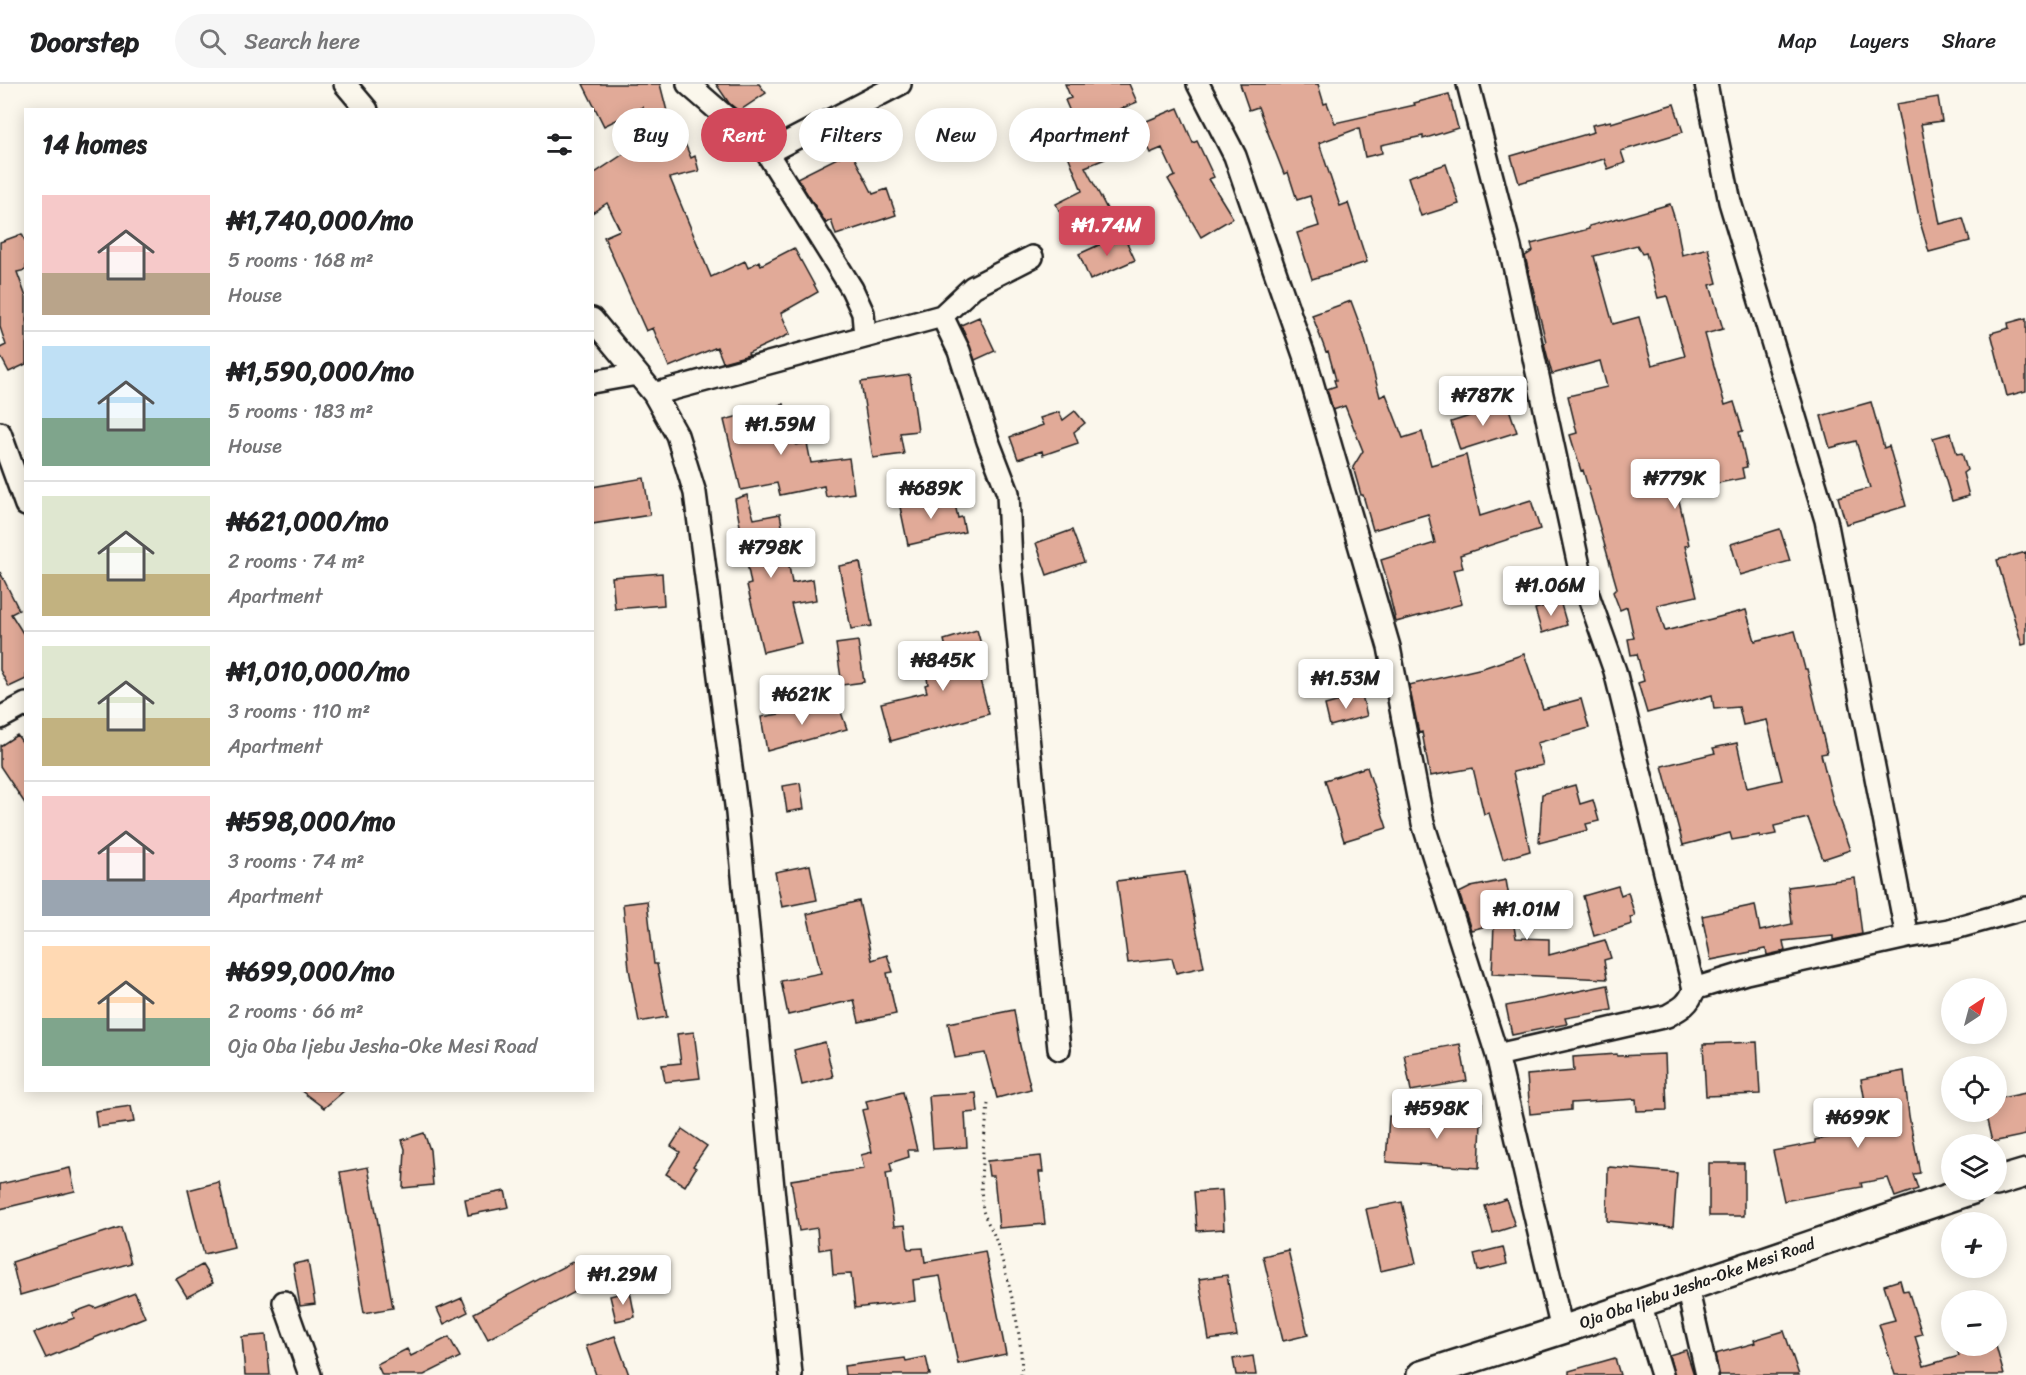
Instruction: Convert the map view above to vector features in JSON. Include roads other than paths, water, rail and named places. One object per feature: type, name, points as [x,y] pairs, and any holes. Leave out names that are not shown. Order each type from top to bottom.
[{"type":"main road","points":[[2007,1179],[2026,1173]]},
{"type":"main road","name":"Oja Oba Ijebu Jesha-Oke Mesi Road","points":[[1421,1375],[1562,1330],[1943,1200]]},
{"type":"street","points":[[688,84],[715,108]]},
{"type":"street","points":[[787,143],[900,84]]},
{"type":"street","points":[[1198,84],[1235,156],[1305,358],[1389,647],[1423,823],[1497,1055],[1562,1330]]},
{"type":"street","points":[[1468,84],[1510,247],[1581,575],[1615,670],[1694,989],[1691,998],[1684,1006],[1667,1016],[1497,1055]]},
{"type":"street","points":[[1706,84],[1730,202],[1826,520],[1907,937]]},
{"type":"street","points":[[349,86],[366,108]]},
{"type":"street","points":[[773,162],[852,290],[863,314],[865,336]]},
{"type":"street","points":[[654,394],[942,316],[973,287],[1032,257]]},
{"type":"street","points":[[942,316],[959,351],[988,441],[1008,493],[1011,564],[1059,1049]]},
{"type":"street","points":[[594,321],[654,394],[677,435],[695,493],[737,813],[791,1375]]},
{"type":"street","points":[[594,382],[637,374]]},
{"type":"street","points":[[0,433],[24,499]]},
{"type":"street","points":[[1694,989],[1746,973],[1948,930],[2026,908]]},
{"type":"street","points":[[1687,1287],[1707,1375]]},
{"type":"street","points":[[284,1302],[310,1375]]},
{"type":"street","points":[[1640,1303],[1662,1375]]}]
